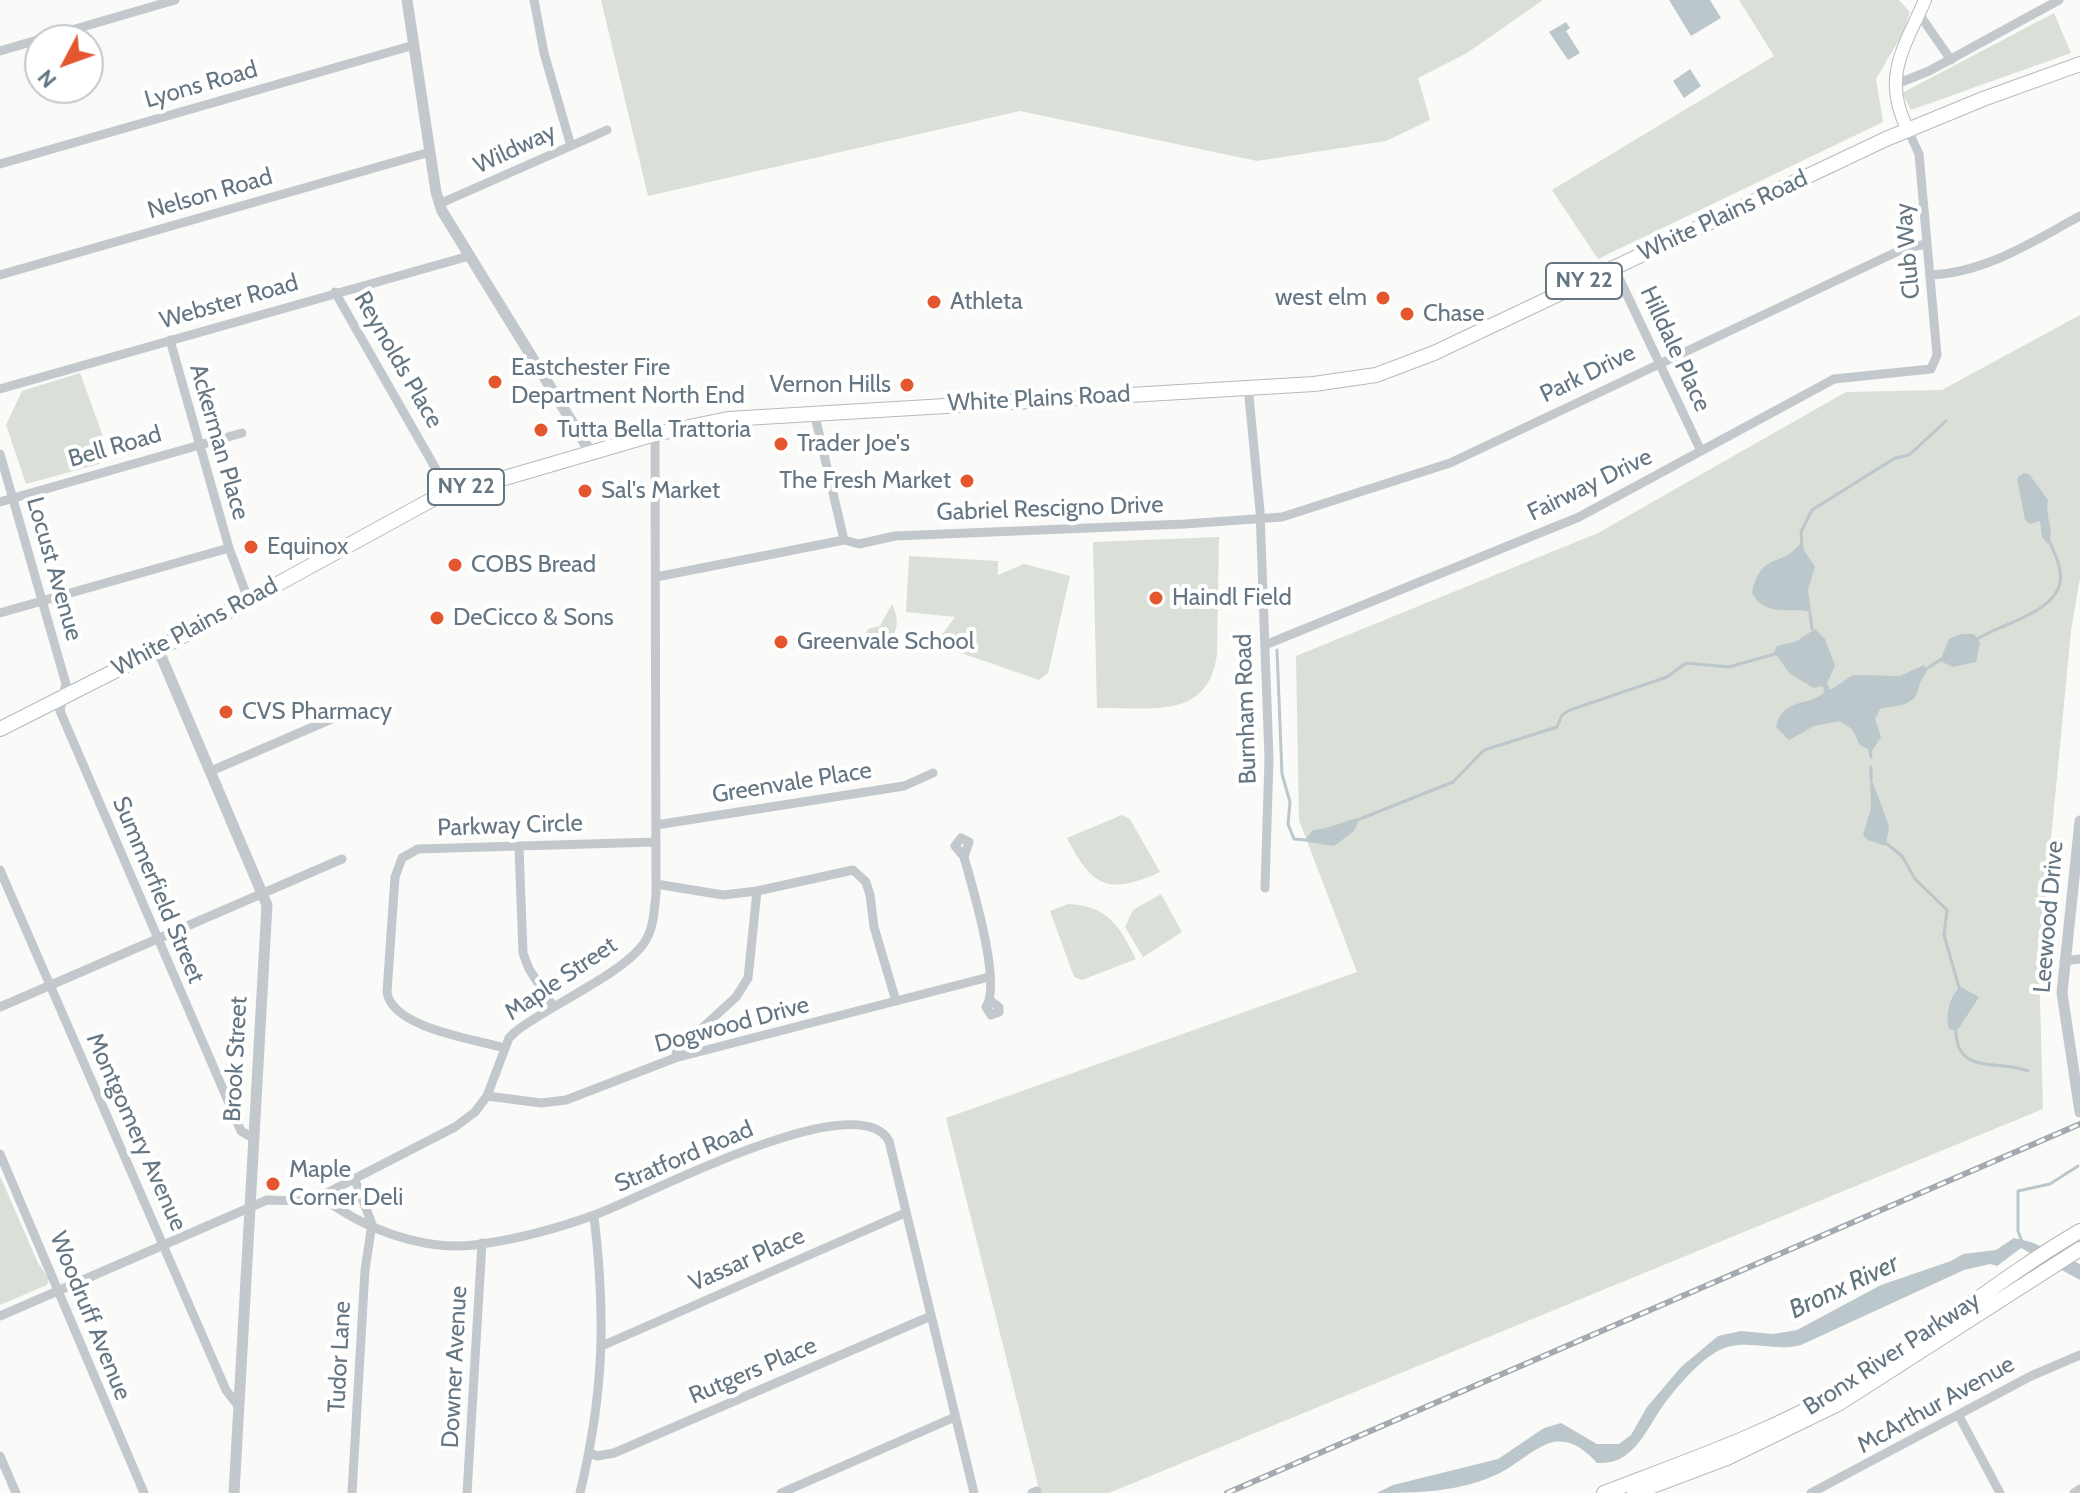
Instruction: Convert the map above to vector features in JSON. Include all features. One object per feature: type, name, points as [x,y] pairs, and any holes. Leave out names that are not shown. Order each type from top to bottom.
[{"type":"main road","points":[[1908,130],[1899,112],[1894,85],[1895,67],[1925,0]]},
{"type":"main road","name":"White Plains Road","points":[[0,729],[158,649],[401,514],[449,492],[655,434],[717,421],[814,412],[1355,380],[1396,369],[1908,130],[2080,64]]},
{"type":"main road","name":"Bronx River Parkway","points":[[1604,1493],[1712,1453],[1815,1405],[1894,1357],[2058,1243],[2080,1231]]},
{"type":"main road","name":"Bronx River Parkway","points":[[1634,1493],[1727,1458],[1821,1413],[2077,1250]]},
{"type":"street","points":[[0,51],[175,0]]},
{"type":"street","points":[[407,0],[439,204],[591,453]]},
{"type":"street","points":[[534,0],[544,53],[571,146]]},
{"type":"street","points":[[1894,85],[1951,60],[2059,0]]},
{"type":"street","points":[[1919,14],[1951,60]]},
{"type":"street","name":"Lyons Road","points":[[0,164],[414,45]]},
{"type":"street","name":"Wildway","points":[[439,204],[607,130]]},
{"type":"street","name":"Club Way","points":[[1908,130],[1919,154],[1937,355],[1931,369]]},
{"type":"street","name":"Nelson Road","points":[[0,275],[430,152]]},
{"type":"street","points":[[1930,275],[1964,273],[1984,266],[2080,216]]},
{"type":"street","name":"Park Drive","points":[[1259,520],[1282,517],[1450,463],[1905,248],[1927,244]]},
{"type":"street","name":"Webster Road","points":[[0,389],[469,256]]},
{"type":"street","name":"Hilldale Place","points":[[1607,270],[1619,278],[1701,451]]},
{"type":"street","name":"Reynolds Place","points":[[335,292],[449,492]]},
{"type":"street","name":"Ackerman Place","points":[[170,340],[229,548],[248,599]]},
{"type":"street","name":"Fairway Drive","points":[[1265,645],[1579,517],[1834,379],[1931,369]]},
{"type":"street","name":"Burnham Road","points":[[1248,386],[1259,520],[1269,759],[1265,888]]},
{"type":"street","points":[[814,412],[844,540]]},
{"type":"street","name":"Bell Road","points":[[0,502],[242,433]]},
{"type":"street","name":"Maple Street","points":[[0,1316],[267,1200],[299,1201],[321,1196],[464,1122],[487,1096],[505,1048],[515,1032],[626,960],[643,944],[652,923],[656,884],[655,434]]},
{"type":"street","name":"Locust Avenue","points":[[0,454],[66,684],[65,695]]},
{"type":"street","name":"Gabriel Rescigno Drive","points":[[656,577],[844,540],[859,544],[895,536],[1259,520]]},
{"type":"street","points":[[0,613],[229,548]]},
{"type":"street","name":"Brook Street","points":[[158,649],[264,893],[267,915],[234,1493]]},
{"type":"street","name":"Summerfield Street","points":[[65,695],[60,711],[241,1131],[253,1138]]},
{"type":"street","points":[[211,771],[350,711]]},
{"type":"street","name":"Greenvale Place","points":[[656,825],[904,786],[933,773]]},
{"type":"street","name":"Leewood Drive","points":[[2079,1105],[2063,1004],[2064,961],[2080,821]]},
{"type":"street","name":"Parkway Circle","points":[[505,1048],[421,1024],[396,1011],[387,992],[395,877],[406,854],[418,849],[656,842]]},
{"type":"street","points":[[519,847],[523,953],[529,969],[553,1006]]},
{"type":"street","points":[[964,857],[981,918],[991,1001]]},
{"type":"street","points":[[0,1007],[342,859]]},
{"type":"street","name":"Montgomery Avenue","points":[[0,870],[228,1394],[239,1407]]},
{"type":"street","points":[[656,884],[711,895],[757,891],[846,870],[859,874],[870,895],[874,927],[896,1001]]},
{"type":"street","points":[[675,1058],[677,1051],[736,997],[748,978],[757,891]]},
{"type":"street","points":[[2064,961],[2080,959]]},
{"type":"street","name":"Dogwood Drive","points":[[487,1096],[553,1102],[675,1058],[989,977]]},
{"type":"street","name":"Stratford Road","points":[[321,1196],[372,1224],[437,1245],[482,1243],[594,1216],[750,1148],[856,1124],[874,1127],[889,1141],[974,1493]]},
{"type":"street","name":"Woodruff Avenue","points":[[0,1154],[144,1493]]},
{"type":"street","points":[[355,1180],[372,1224]]},
{"type":"street","name":"Vassar Place","points":[[604,1345],[905,1213]]},
{"type":"street","points":[[580,1493],[590,1453],[604,1345],[594,1216]]},
{"type":"street","name":"Tudor Lane","points":[[352,1493],[365,1270],[372,1224]]},
{"type":"street","name":"Downer Avenue","points":[[467,1493],[482,1243]]},
{"type":"street","name":"Rutgers Place","points":[[590,1453],[597,1456],[614,1453],[931,1316]]},
{"type":"street","name":"McArthur Avenue","points":[[1811,1493],[2031,1376],[2080,1355]]},
{"type":"street","points":[[1959,1416],[2000,1493]]},
{"type":"street","points":[[781,1493],[955,1417]]},
{"type":"street","points":[[0,1456],[16,1493]]},
{"type":"street","points":[[2074,1493],[2080,1489]]},
{"type":"shaded area","points":[[601,0],[1543,0],[1467,53],[1418,78],[1430,120],[1386,141],[1257,161],[1020,111],[648,196]]},
{"type":"shaded area","points":[[1669,0],[1710,0],[1721,18],[1691,36]]},
{"type":"shaded area","points":[[1739,0],[1899,0],[1910,12],[1903,33],[1876,79],[1883,122],[1598,259],[1552,190],[1774,56]]},
{"type":"shaded area","points":[[2054,13],[2071,53],[1911,110],[1902,93]]},
{"type":"shaded area","points":[[1566,22],[1570,28],[1566,31],[1580,53],[1568,60],[1549,32]]},
{"type":"shaded area","points":[[1690,69],[1701,86],[1684,98],[1673,81]]},
{"type":"shaded area","points":[[2080,315],[2080,578],[2071,631],[2039,964],[2043,1109],[1109,1493],[1040,1493],[946,1118],[1357,972],[1299,820],[1296,656],[1598,533],[1846,392],[1942,390]]},
{"type":"shaded area","points":[[80,373],[108,450],[99,464],[26,484],[6,425],[22,391]]},
{"type":"shaded area","points":[[2024,473],[2029,474],[2048,500],[2051,534],[2048,544],[2042,537],[2040,521],[2030,524],[2025,520],[2017,478]]},
{"type":"shaded area","name":"Haindl Field","points":[[1219,537],[1217,653],[1212,675],[1203,690],[1190,700],[1174,706],[1097,708],[1093,542]]},
{"type":"shaded area","points":[[1800,544],[1815,567],[1808,590],[1811,612],[1765,606],[1752,593],[1761,571]]},
{"type":"shaded area","points":[[909,556],[998,561],[998,575],[1024,564],[1070,576],[1048,673],[1039,680],[941,646],[939,639],[955,617],[906,612]]},
{"type":"shaded area","points":[[892,604],[897,623],[894,634],[879,648],[870,647],[864,639],[868,629],[880,626]]},
{"type":"shaded area","points":[[1815,629],[1825,639],[1835,666],[1827,683],[1830,690],[1853,675],[1900,676],[1924,665],[1927,672],[1913,699],[1905,704],[1880,709],[1875,719],[1881,737],[1872,751],[1860,745],[1852,729],[1840,721],[1814,726],[1789,740],[1776,727],[1789,707],[1824,693],[1823,686],[1814,688],[1790,674],[1774,652],[1777,646],[1797,641]]},
{"type":"shaded area","points":[[1974,634],[1980,643],[1976,662],[1953,667],[1940,661],[1949,639]]},
{"type":"shaded area","points":[[1870,775],[1889,826],[1886,846],[1863,835],[1871,808]]},
{"type":"shaded area","points":[[1122,815],[1130,819],[1160,872],[1115,885],[1094,877],[1067,838]]},
{"type":"shaded area","points":[[1360,818],[1354,831],[1334,846],[1308,842],[1307,837],[1313,830]]},
{"type":"shaded area","points":[[1161,894],[1182,932],[1143,957],[1125,927],[1133,910]]},
{"type":"shaded area","points":[[1068,904],[1094,909],[1111,920],[1136,959],[1082,980],[1074,977],[1050,911]]},
{"type":"shaded area","points":[[1961,987],[1979,997],[1957,1031],[1949,1029],[1948,1012],[1951,1000]]},
{"type":"shaded area","points":[[0,1176],[38,1263],[49,1279],[47,1285],[0,1305]]},
{"type":"shaded area","points":[[2014,1238],[2031,1242],[2080,1264],[2080,1280],[2021,1248],[1997,1266],[1990,1264],[1964,1270],[1801,1345],[1737,1345],[1716,1352],[1679,1386],[1636,1445],[1616,1461],[1597,1463],[1578,1446],[1554,1442],[1500,1473],[1470,1484],[1424,1492],[1377,1493],[1393,1485],[1498,1459],[1544,1428],[1561,1423],[1597,1444],[1619,1444],[1631,1435],[1647,1407],[1681,1367],[1718,1336],[1741,1331],[1773,1334],[1797,1330],[1881,1285],[1963,1254],[1996,1250]]},
{"type":"waterway","points":[[1802,549],[1801,532],[1812,510],[1895,458],[1909,455],[1946,421]]},
{"type":"waterway","points":[[1977,639],[2025,617],[2056,593],[2060,572],[2049,540]]},
{"type":"waterway","points":[[1810,613],[1812,629]]},
{"type":"waterway","points":[[1277,650],[1282,774],[1290,802],[1288,824],[1294,839],[1307,840]]},
{"type":"waterway","points":[[1360,819],[1453,782],[1484,750],[1557,727],[1562,715],[1570,710],[1667,677],[1686,663],[1729,667],[1775,654]]},
{"type":"waterway","points":[[1926,669],[1943,658]]},
{"type":"waterway","points":[[1870,751],[1871,757]]},
{"type":"waterway","points":[[1871,767],[1871,779]]},
{"type":"waterway","points":[[1886,843],[1902,856],[1915,879],[1947,910],[1944,935],[1960,991]]},
{"type":"waterway","points":[[1956,1029],[1958,1044],[1963,1054],[1971,1060],[2028,1071]]},
{"type":"waterway","points":[[2023,1244],[2018,1231],[2018,1191],[2050,1184],[2078,1166]]},
{"type":"railway","points":[[1227,1493],[2080,1124]]},
{"type":"place","name":"west elm","points":[[1383,298]]},
{"type":"place","name":"Athleta","points":[[934,302]]},
{"type":"place","name":"Chase","points":[[1407,314]]},
{"type":"place","name":"Eastchester Fire Department North End","points":[[495,382]]},
{"type":"place","name":"Vernon Hills","points":[[907,385]]},
{"type":"place","name":"Tutta Bella Trattoria","points":[[541,430]]},
{"type":"place","name":"Trader Joe's","points":[[781,444]]},
{"type":"place","name":"The Fresh Market","points":[[967,481]]},
{"type":"place","name":"Sal's Market","points":[[585,491]]},
{"type":"place","name":"Equinox","points":[[251,547]]},
{"type":"place","name":"COBS Bread","points":[[455,565]]},
{"type":"place","name":"Haindl Field","points":[[1156,598]]},
{"type":"place","name":"DeCicco & Sons","points":[[437,618]]},
{"type":"place","name":"Greenvale School","points":[[781,642]]},
{"type":"place","name":"CVS Pharmacy","points":[[226,712]]},
{"type":"place","name":"Maple Corner Deli","points":[[273,1184]]},
{"type":"water label","name":"Bronx River","points":[[1844,1287]]}]
